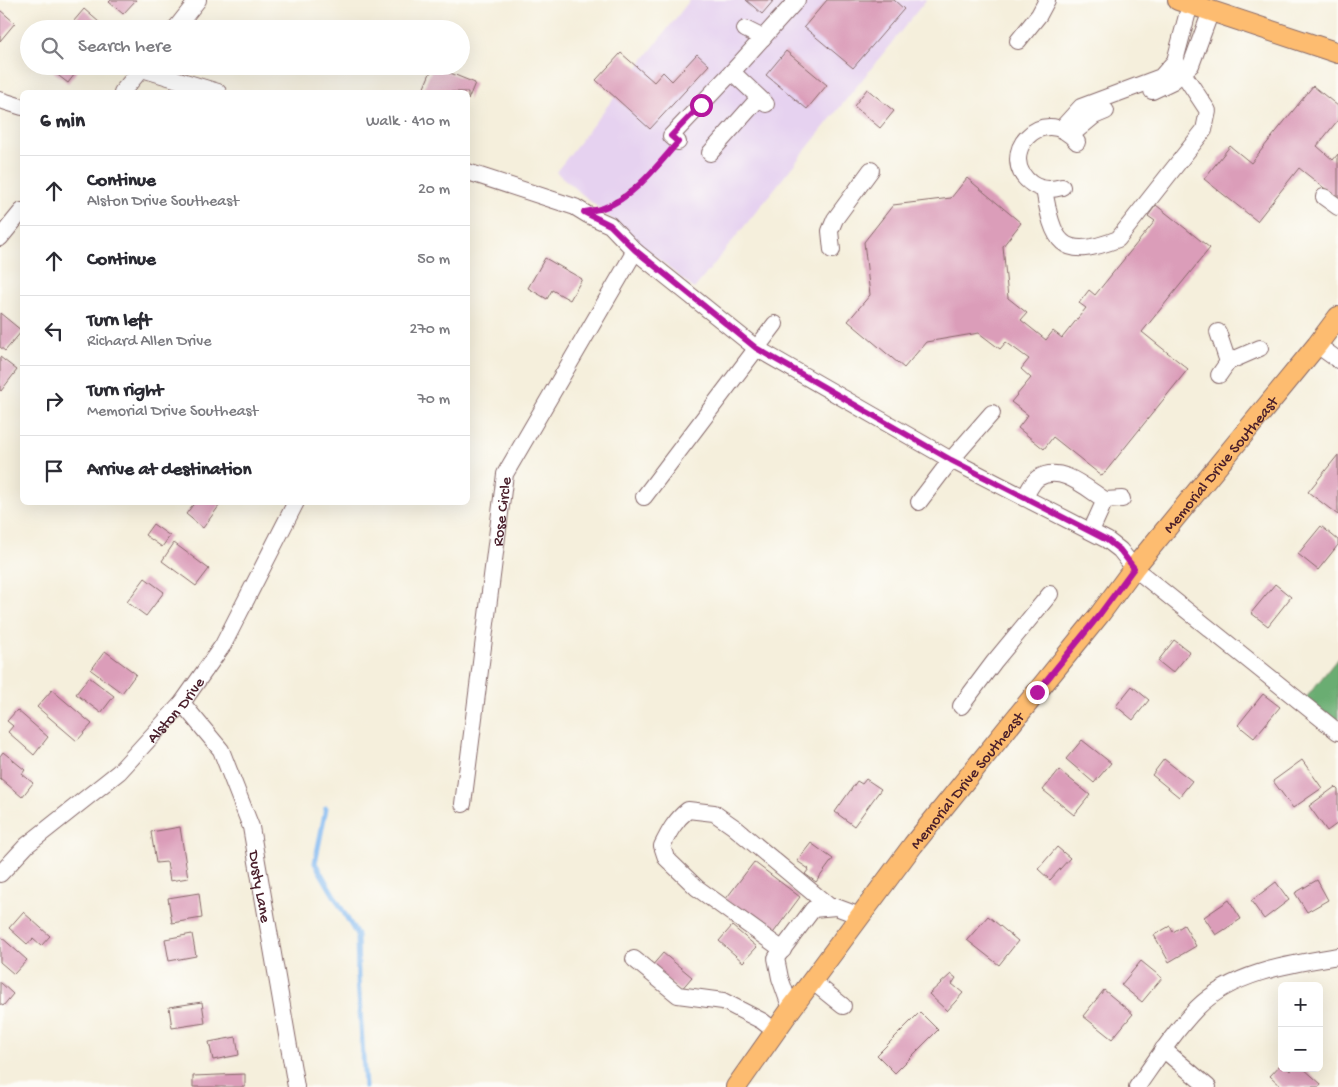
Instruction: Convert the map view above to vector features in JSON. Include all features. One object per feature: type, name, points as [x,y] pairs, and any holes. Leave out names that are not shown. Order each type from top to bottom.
[{"type":"main road","points":[[1187,1],[1211,11],[1338,53]]},
{"type":"main road","name":"Memorial Drive Southeast","points":[[736,1087],[791,1009],[913,845],[1100,614],[1134,568],[1338,317]]},
{"type":"street","points":[[182,20],[198,0]]},
{"type":"street","points":[[678,142],[671,136],[797,0]]},
{"type":"street","points":[[1018,41],[1039,15],[1047,0]]},
{"type":"street","points":[[1132,100],[1174,81],[1179,67],[1187,1]]},
{"type":"street","points":[[1069,135],[1081,107],[1161,77],[1179,67],[1191,65],[1211,11]]},
{"type":"street","points":[[745,29],[763,38]]},
{"type":"street","points":[[1044,189],[1049,217],[1056,234],[1065,244],[1078,250],[1100,246],[1118,239],[1204,130],[1208,111],[1179,67]]},
{"type":"street","points":[[710,153],[762,101],[732,72]]},
{"type":"street","points":[[124,90],[136,75]]},
{"type":"street","points":[[167,75],[212,90]]},
{"type":"street","points":[[0,100],[20,106]]},
{"type":"street","points":[[1069,135],[1094,116],[1106,111]]},
{"type":"street","points":[[1062,187],[1044,189],[1036,186],[1023,174],[1018,157],[1020,148],[1030,134],[1038,129],[1046,127],[1069,135]]},
{"type":"street","points":[[832,250],[830,231],[835,220],[871,170]]},
{"type":"street","points":[[470,173],[575,207],[610,225],[635,250],[756,348],[951,460],[1107,540],[1120,550],[1134,568],[1338,732]]},
{"type":"street","points":[[1324,197],[1338,207]]},
{"type":"street","points":[[0,238],[20,213]]},
{"type":"street","name":"Rose Circle","points":[[463,804],[505,474],[635,250]]},
{"type":"street","points":[[644,497],[775,324]]},
{"type":"street","points":[[1218,332],[1224,368],[1260,348]]},
{"type":"street","points":[[1317,345],[1338,360]]},
{"type":"street","points":[[919,502],[951,460],[992,413]]},
{"type":"street","points":[[1024,498],[1037,479],[1055,473],[1068,476],[1105,500],[1122,499]]},
{"type":"street","points":[[1091,531],[1105,500]]},
{"type":"street","name":"Alston Drive","points":[[0,874],[27,845],[119,772],[182,703],[223,645],[294,505]]},
{"type":"street","points":[[961,706],[994,662],[1050,594]]},
{"type":"street","name":"Dusty Lane","points":[[182,703],[221,750],[251,827],[296,1087]]},
{"type":"street","points":[[783,950],[697,888],[666,858],[662,846],[672,826],[680,816],[688,810],[714,813],[734,827],[830,907]]},
{"type":"street","points":[[791,1009],[780,978],[776,958],[813,909],[836,907],[860,916]]},
{"type":"street","points":[[1137,1087],[1163,1049],[1198,1008],[1219,991],[1268,970],[1299,962],[1338,956]]},
{"type":"street","points":[[634,960],[678,995],[723,1001],[762,1021],[776,1031]]},
{"type":"street","points":[[812,981],[843,1006]]},
{"type":"street","points":[[1163,1049],[1208,1087]]},
{"type":"path","points":[[584,212],[604,208],[637,187],[651,174],[678,142]]},
{"type":"shaded area","points":[[690,0],[926,0],[694,289],[556,172]]},
{"type":"green space","points":[[1338,658],[1338,733],[1301,704]]},
{"type":"building","points":[[111,0],[136,0],[123,14],[109,2]]},
{"type":"building","points":[[746,0],[774,0],[762,14]]},
{"type":"building","points":[[827,0],[894,0],[904,9],[853,68],[804,27]]},
{"type":"building","points":[[84,9],[97,20],[75,20]]},
{"type":"building","points":[[0,10],[15,23],[0,41]]},
{"type":"building","points":[[786,51],[827,85],[807,109],[766,75]]},
{"type":"building","points":[[621,53],[654,82],[663,72],[672,81],[697,54],[709,65],[650,129],[596,80]]},
{"type":"building","points":[[58,75],[74,75],[68,83]]},
{"type":"building","points":[[429,75],[455,75],[475,83],[470,95],[470,90],[423,90]]},
{"type":"building","points":[[1313,86],[1338,106],[1338,120],[1317,146],[1333,160],[1338,154],[1338,199],[1299,168],[1257,221],[1204,179],[1230,146],[1251,163]]},
{"type":"building","points":[[867,89],[894,111],[880,128],[854,106]]},
{"type":"building","points":[[967,178],[1021,223],[1003,246],[1008,298],[1027,313],[1021,320],[1046,340],[1053,331],[1062,338],[1086,308],[1079,303],[1089,290],[1095,295],[1155,221],[1148,216],[1156,205],[1210,248],[1142,332],[1188,369],[1102,476],[1053,437],[1044,449],[1018,428],[1028,415],[1011,402],[1031,378],[1021,369],[1029,359],[1006,342],[1000,349],[979,333],[926,342],[904,368],[848,321],[870,295],[864,242],[893,205],[951,198]]},
{"type":"building","points":[[545,258],[582,279],[570,300],[552,290],[547,299],[528,288]]},
{"type":"building","points":[[0,313],[20,329],[20,333],[5,351],[0,347]]},
{"type":"building","points":[[0,357],[17,370],[1,391],[0,390]]},
{"type":"building","points":[[1338,455],[1338,515],[1308,492]]},
{"type":"building","points":[[193,505],[220,505],[203,528],[186,514]]},
{"type":"building","points":[[153,524],[170,536],[162,547],[145,535]]},
{"type":"building","points":[[1321,526],[1338,540],[1338,545],[1318,570],[1298,554]]},
{"type":"building","points":[[174,543],[209,569],[196,586],[162,561]]},
{"type":"building","points":[[145,578],[164,592],[146,616],[127,602]]},
{"type":"building","points":[[1275,584],[1291,597],[1268,626],[1251,613]]},
{"type":"building","points":[[1174,640],[1190,652],[1173,673],[1158,661]]},
{"type":"building","points":[[105,651],[136,674],[122,693],[91,670]]},
{"type":"building","points":[[89,677],[114,696],[101,713],[76,694]]},
{"type":"building","points":[[1132,686],[1149,700],[1133,720],[1116,706]]},
{"type":"building","points":[[52,690],[92,724],[77,741],[37,707]]},
{"type":"building","points":[[1263,694],[1280,707],[1254,738],[1238,725]]},
{"type":"building","points":[[17,710],[48,737],[34,755],[8,732],[13,726],[7,721]]},
{"type":"building","points":[[1082,740],[1111,763],[1094,783],[1066,759]]},
{"type":"building","points":[[3,752],[25,770],[22,774],[33,783],[22,797],[0,778],[0,756]]},
{"type":"building","points":[[1164,759],[1192,781],[1179,797],[1152,775]]},
{"type":"building","points":[[1302,760],[1322,788],[1293,808],[1273,781]]},
{"type":"building","points":[[1059,770],[1090,795],[1074,815],[1043,790]]},
{"type":"building","points":[[866,779],[881,789],[854,826],[835,812],[857,781],[862,784]]},
{"type":"building","points":[[1335,787],[1338,790],[1338,823],[1327,831],[1309,806]]},
{"type":"building","points":[[180,827],[188,878],[170,881],[167,862],[156,863],[151,832]]},
{"type":"building","points":[[811,843],[833,859],[816,882],[805,874],[809,869],[797,861]]},
{"type":"building","points":[[1057,847],[1070,858],[1050,880],[1038,869]]},
{"type":"building","points":[[754,862],[800,897],[771,936],[725,900]]},
{"type":"building","points":[[1317,880],[1328,900],[1307,912],[1295,893]]},
{"type":"building","points":[[1276,882],[1289,900],[1264,919],[1251,901]]},
{"type":"building","points":[[199,893],[202,918],[172,923],[168,898]]},
{"type":"building","points":[[1229,900],[1241,919],[1216,935],[1204,917]]},
{"type":"building","points":[[23,912],[50,936],[41,946],[33,939],[27,944],[9,928]]},
{"type":"building","points":[[988,916],[1018,941],[999,965],[967,940]]},
{"type":"building","points":[[1184,925],[1196,946],[1169,962],[1154,935],[1170,926],[1173,932]]},
{"type":"building","points":[[732,926],[757,947],[743,962],[719,941]]},
{"type":"building","points":[[192,934],[196,956],[169,961],[165,939]]},
{"type":"building","points":[[0,936],[27,960],[14,974],[0,962]]},
{"type":"building","points":[[663,953],[692,977],[680,991],[651,967]]},
{"type":"building","points":[[1141,961],[1162,978],[1142,1002],[1121,985]]},
{"type":"building","points":[[951,974],[956,978],[952,984],[963,993],[947,1011],[929,994]]},
{"type":"building","points":[[0,982],[13,994],[3,1006],[0,1004]]},
{"type":"building","points":[[1104,990],[1133,1014],[1112,1039],[1083,1016]]},
{"type":"building","points":[[202,1002],[205,1023],[172,1028],[169,1007]]},
{"type":"building","points":[[920,1012],[938,1030],[895,1073],[877,1055]]},
{"type":"building","points":[[236,1037],[239,1055],[213,1060],[209,1042]]},
{"type":"building","points":[[1278,1067],[1278,1072],[1308,1072],[1321,1084],[1319,1087],[1282,1087],[1270,1076]]},
{"type":"building","points":[[245,1074],[245,1087],[193,1087],[193,1076]]},
{"type":"waterway","points":[[326,808],[315,863],[357,935],[365,1087]]},
{"type":"route","points":[[701,105],[671,136],[678,142],[651,174],[637,187],[604,208],[584,212],[610,225],[635,250],[756,348],[951,460],[1107,540],[1120,550],[1134,568],[1100,614],[1037,692]]}]
